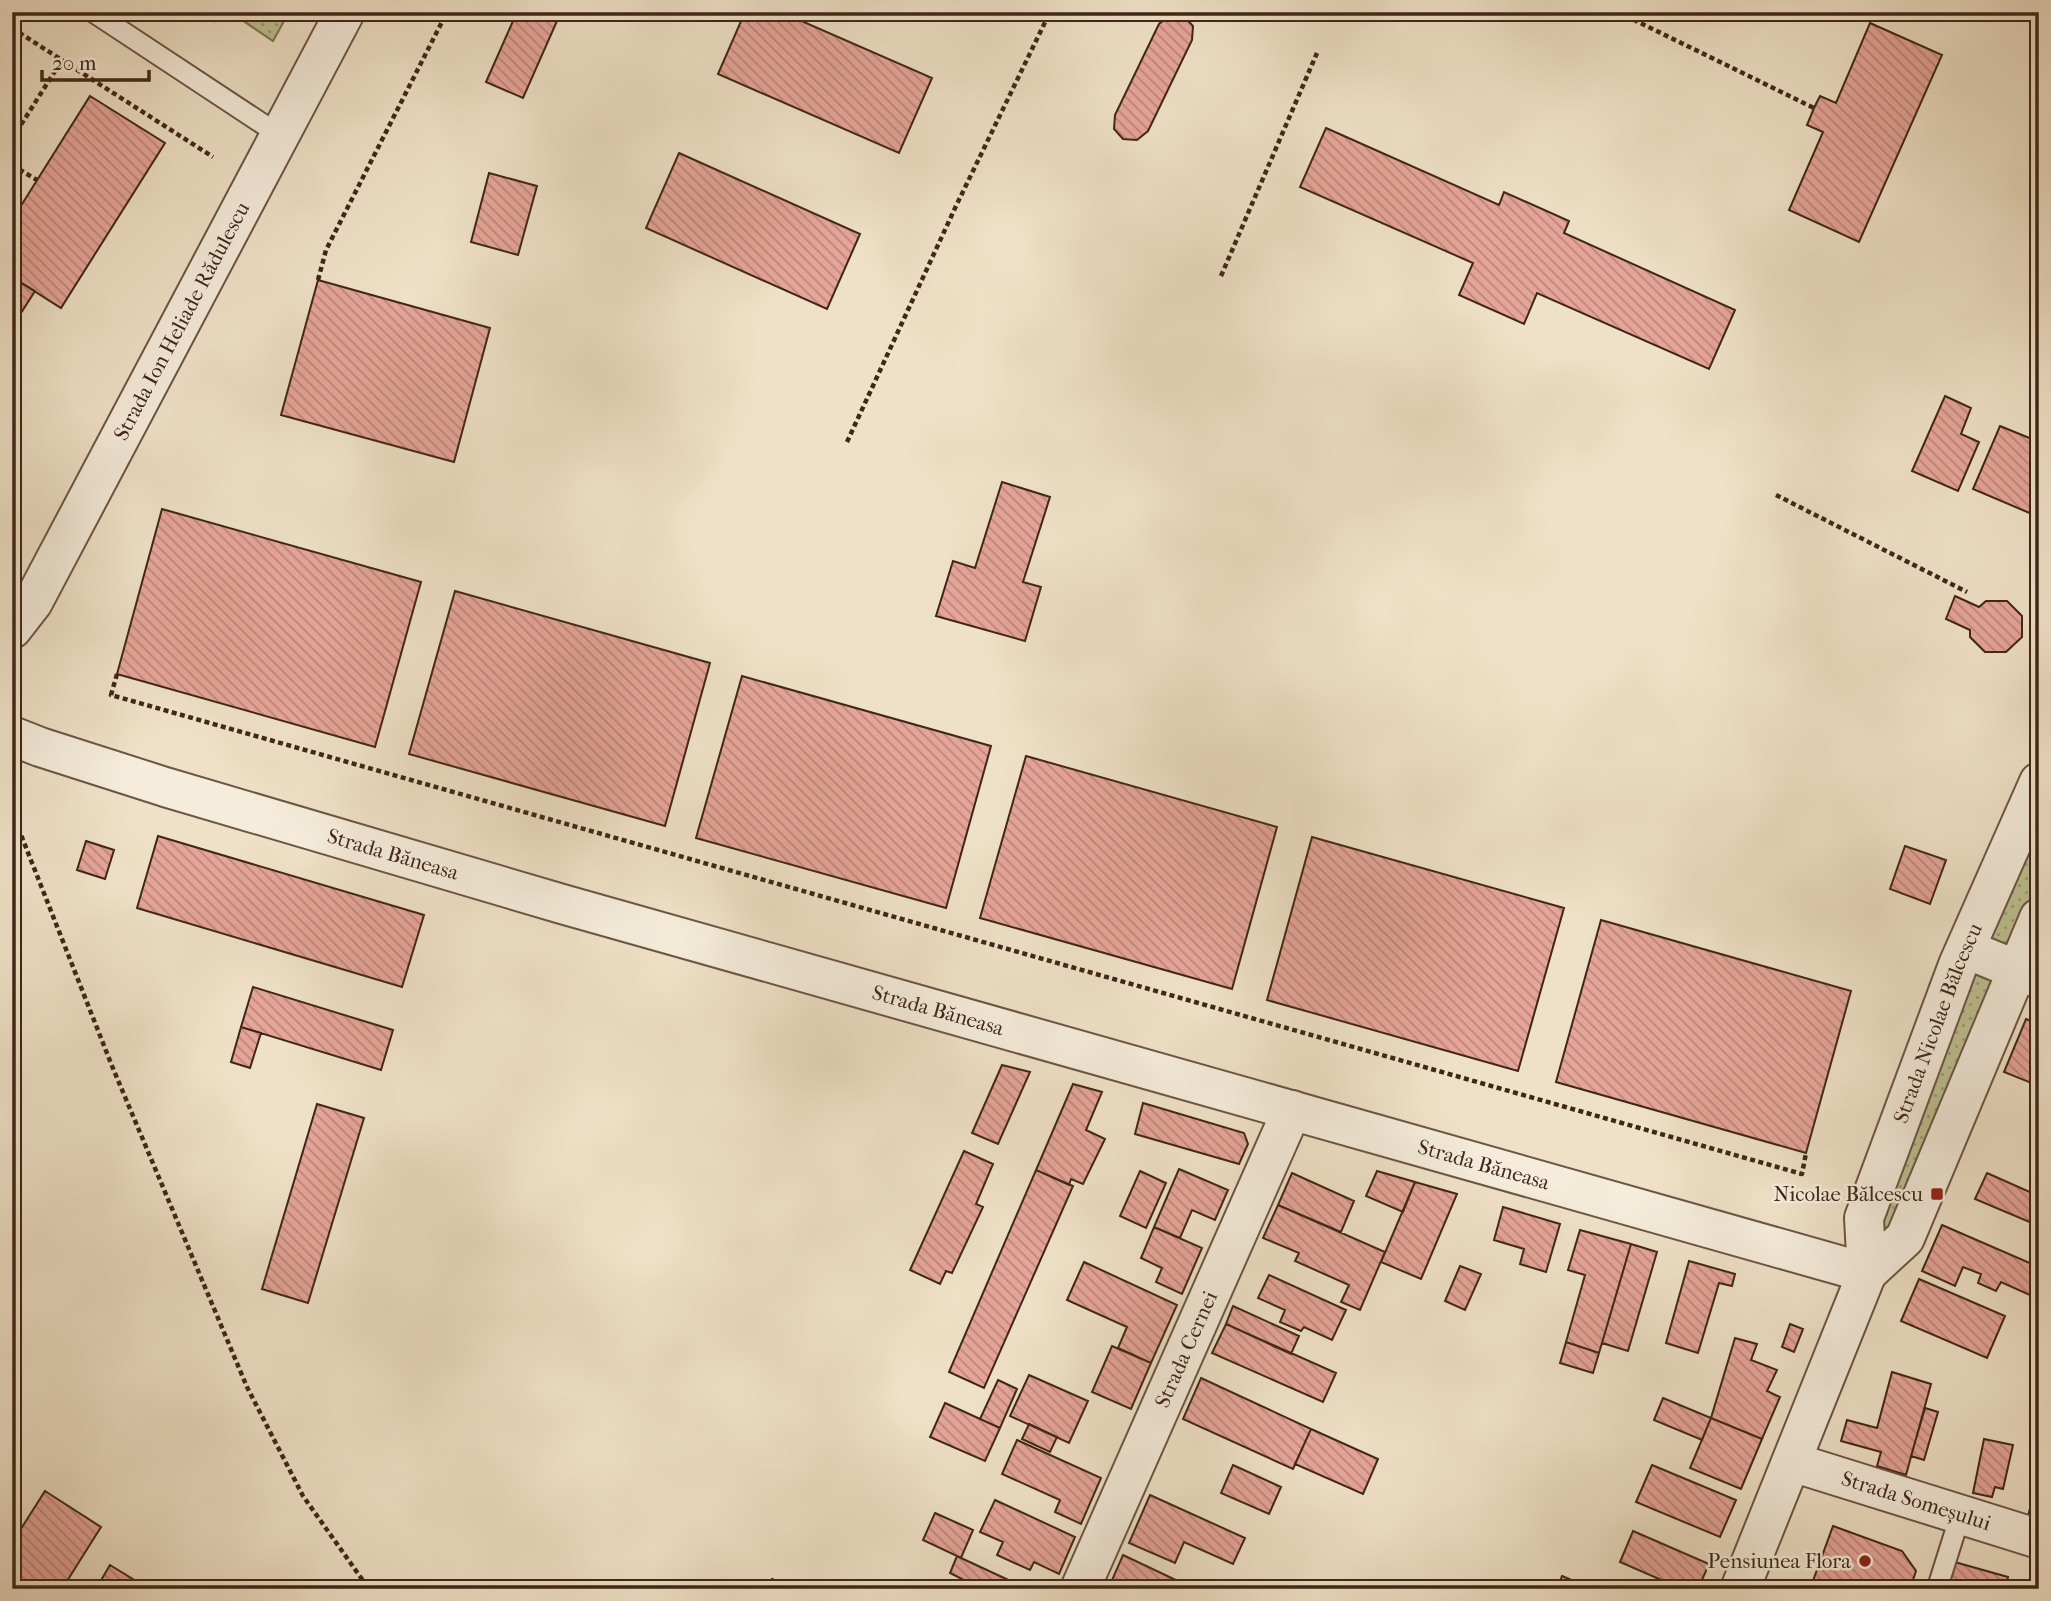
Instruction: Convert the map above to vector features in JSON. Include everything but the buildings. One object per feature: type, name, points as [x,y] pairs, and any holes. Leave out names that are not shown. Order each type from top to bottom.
[{"type":"street","name":"Strada Ion Heliade Rădulescu","points":[[13,628],[33,603],[345,12]]},
{"type":"street","name":"Strada Băneasa","points":[[12,735],[40,747],[165,788],[536,897],[1867,1273]]},
{"type":"street","name":"Strada Nicolae Bălcescu","points":[[1740,1589],[1867,1273],[1864,1218],[1966,949],[2039,782]]},
{"type":"street","name":"Strada Nicolae Bălcescu","points":[[1867,1273],[1905,1238],[2027,975],[2039,918]]},
{"type":"street","points":[[1966,949],[2027,975]]},
{"type":"street","name":"Strada Cernei","points":[[1080,1589],[1292,1110]]},
{"type":"street","name":"Strada Someșului","points":[[1792,1462],[2039,1539]]},
{"type":"lane","points":[[93,12],[281,135]]},
{"type":"lane","points":[[1937,1589],[1960,1516]]},
{"type":"path","points":[[201,12],[215,22]]},
{"type":"path","points":[[317,280],[326,250],[447,12]]},
{"type":"path","points":[[847,442],[956,206],[1050,12]]},
{"type":"path","points":[[1618,12],[1814,108]]},
{"type":"path","points":[[12,27],[213,157]]},
{"type":"path","points":[[1221,276],[1317,53]]},
{"type":"path","points":[[12,139],[62,60]]},
{"type":"path","points":[[12,165],[37,180]]},
{"type":"path","points":[[1776,495],[1968,592]]},
{"type":"path","points":[[117,674],[111,695],[1801,1174],[1806,1153]]},
{"type":"path","points":[[12,812],[112,1066],[247,1387],[303,1496],[369,1589]]},
{"type":"green space","points":[[230,12],[289,12],[273,41]]},
{"type":"green space","points":[[2039,782],[2039,918],[1867,1273],[1958,965]]},
{"type":"place","name":"Nicolae Bălcescu","points":[[1937,1194]]},
{"type":"place","name":"Pensiunea Flora","points":[[1865,1561]]}]
